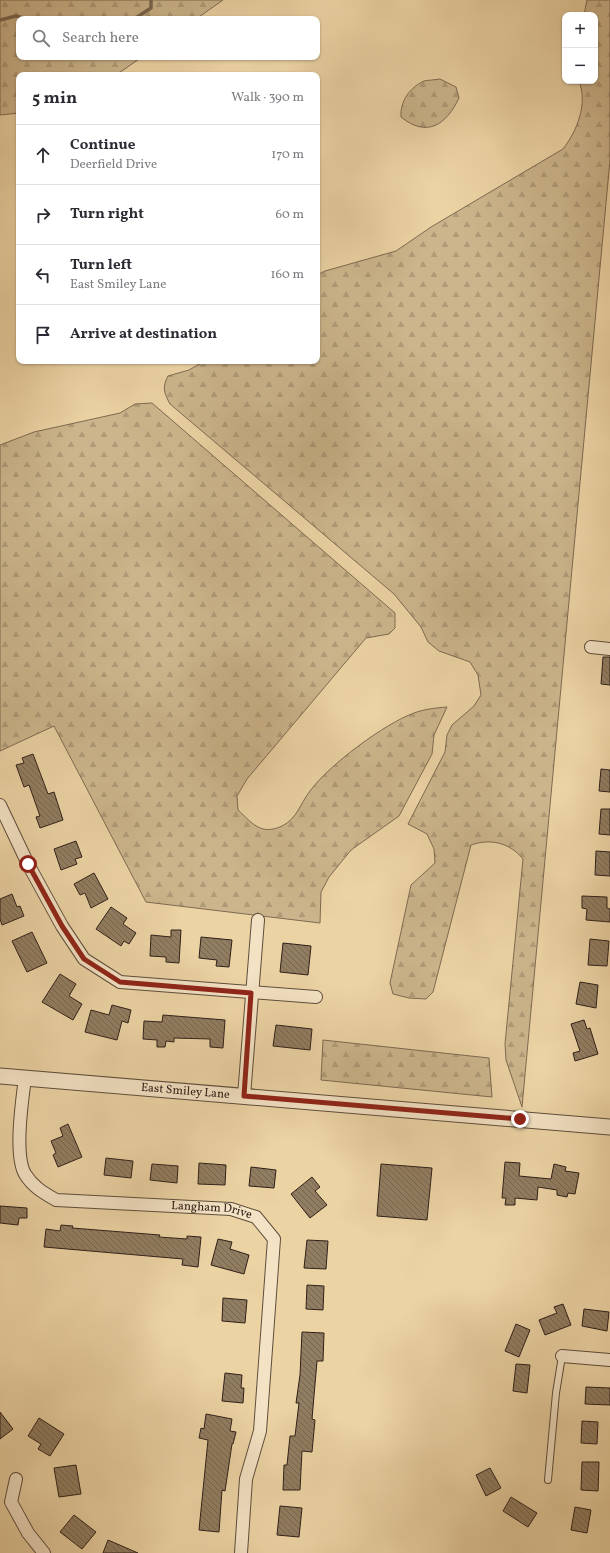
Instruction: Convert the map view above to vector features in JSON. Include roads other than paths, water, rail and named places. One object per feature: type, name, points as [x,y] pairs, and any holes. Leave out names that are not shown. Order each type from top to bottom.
[{"type":"street","points":[[592,647],[610,649]]},
{"type":"street","points":[[0,805],[58,919],[84,959],[120,982],[316,997]]},
{"type":"street","points":[[244,1096],[258,920]]},
{"type":"street","name":"East Smiley Lane","points":[[0,1076],[610,1127]]},
{"type":"street","name":"Langham Drive","points":[[25,1078],[19,1142],[24,1173],[36,1188],[56,1200],[231,1210],[256,1218],[274,1239],[260,1431],[246,1479],[241,1553]]},
{"type":"street","points":[[562,1356],[610,1360]]},
{"type":"street","points":[[16,1479],[11,1502],[28,1533],[44,1553]]},
{"type":"lane","points":[[548,1480],[556,1394],[562,1356]]},
{"type":"waterway","points":[[139,16],[151,8],[151,0]]},
{"type":"waterway","points":[[0,20],[16,16]]}]
